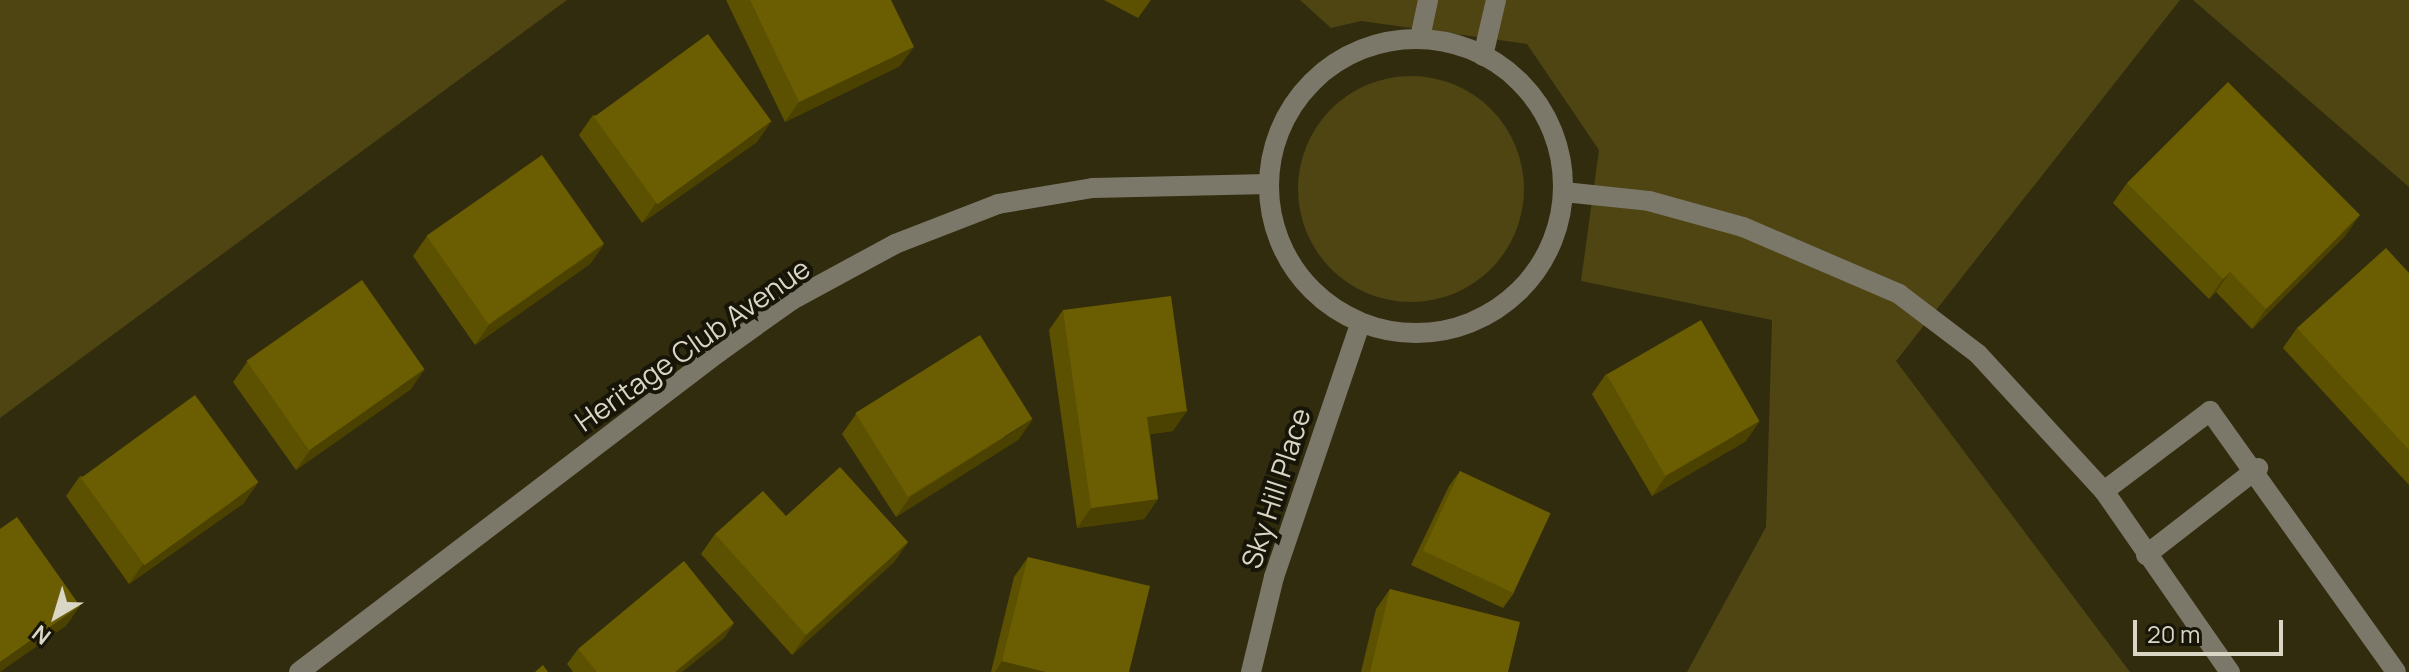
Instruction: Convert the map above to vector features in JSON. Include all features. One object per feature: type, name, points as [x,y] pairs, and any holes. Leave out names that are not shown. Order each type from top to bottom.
[{"type":"street","points":[[1420,38],[1428,0]]},
{"type":"street","points":[[1483,56],[1496,0]]},
{"type":"street","points":[[1420,38],[1483,56],[1539,103],[1559,146],[1564,192],[1556,237],[1534,277],[1500,308],[1459,328],[1413,333],[1360,324],[1296,270],[1275,229],[1268,184],[1277,138],[1298,97],[1331,65],[1374,44],[1420,38]]},
{"type":"street","name":"Heritage Club Avenue","points":[[299,672],[731,343],[895,244],[998,204],[1093,188],[1268,184]]},
{"type":"street","points":[[1564,192],[1649,201],[1743,227],[1899,294],[1978,354],[2104,491],[2230,672]]},
{"type":"street","name":"Sky Hill Place","points":[[1251,672],[1274,577],[1360,324]]},
{"type":"street","points":[[2104,491],[2210,411],[2258,468],[2396,672]]},
{"type":"street","points":[[2146,555],[2258,468]]},
{"type":"shaded area","points":[[0,0],[567,0],[0,418]]},
{"type":"shaded area","points":[[1300,0],[2180,0],[1896,361],[2130,672],[1687,672],[1766,527],[1772,320],[1581,281],[1599,150],[1527,44],[1361,21],[1331,28]]},
{"type":"shaded area","points":[[2193,0],[2409,0],[2409,187]]},
{"type":"shaded area","points":[[1411,76],[1433,78],[1454,85],[1474,95],[1491,109],[1505,126],[1515,146],[1522,167],[1522,211],[1515,232],[1505,252],[1491,269],[1474,283],[1454,293],[1433,300],[1411,302],[1389,300],[1368,293],[1348,283],[1331,269],[1317,252],[1307,232],[1300,211],[1298,189],[1300,167],[1307,146],[1317,126],[1331,109],[1348,95],[1368,85],[1389,78]]},
{"type":"building","points":[[750,0],[891,0],[914,47],[799,102]]},
{"type":"building","points":[[708,34],[771,121],[657,204],[594,117]]},
{"type":"building","points":[[2228,82],[2360,215],[2266,309],[2230,272],[2223,279],[2127,183]]},
{"type":"building","points":[[542,155],[604,243],[488,324],[426,236]]},
{"type":"building","points":[[2386,248],[2409,273],[2409,450],[2297,328]]},
{"type":"building","points":[[362,280],[425,369],[309,450],[246,361]]},
{"type":"building","points":[[1171,296],[1187,411],[1147,417],[1158,499],[1091,508],[1063,310]]},
{"type":"building","points":[[1701,320],[1760,421],[1665,476],[1607,374]]},
{"type":"building","points":[[980,335],[1032,419],[908,497],[855,413]]},
{"type":"building","points":[[195,395],[258,482],[144,565],[81,478]]},
{"type":"building","points":[[840,467],[908,542],[806,635],[715,534],[763,491],[786,516]]},
{"type":"building","points":[[1460,471],[1551,513],[1513,593],[1423,551]]},
{"type":"building","points":[[17,517],[80,606],[0,662],[0,529]]},
{"type":"building","points":[[1028,557],[1150,586],[1129,672],[1046,672],[1002,661]]},
{"type":"building","points":[[684,561],[734,623],[675,672],[597,672],[578,649]]},
{"type":"building","points":[[1390,589],[1520,622],[1508,672],[1370,672]]},
{"type":"building","points":[[543,665],[548,672],[535,672]]}]
